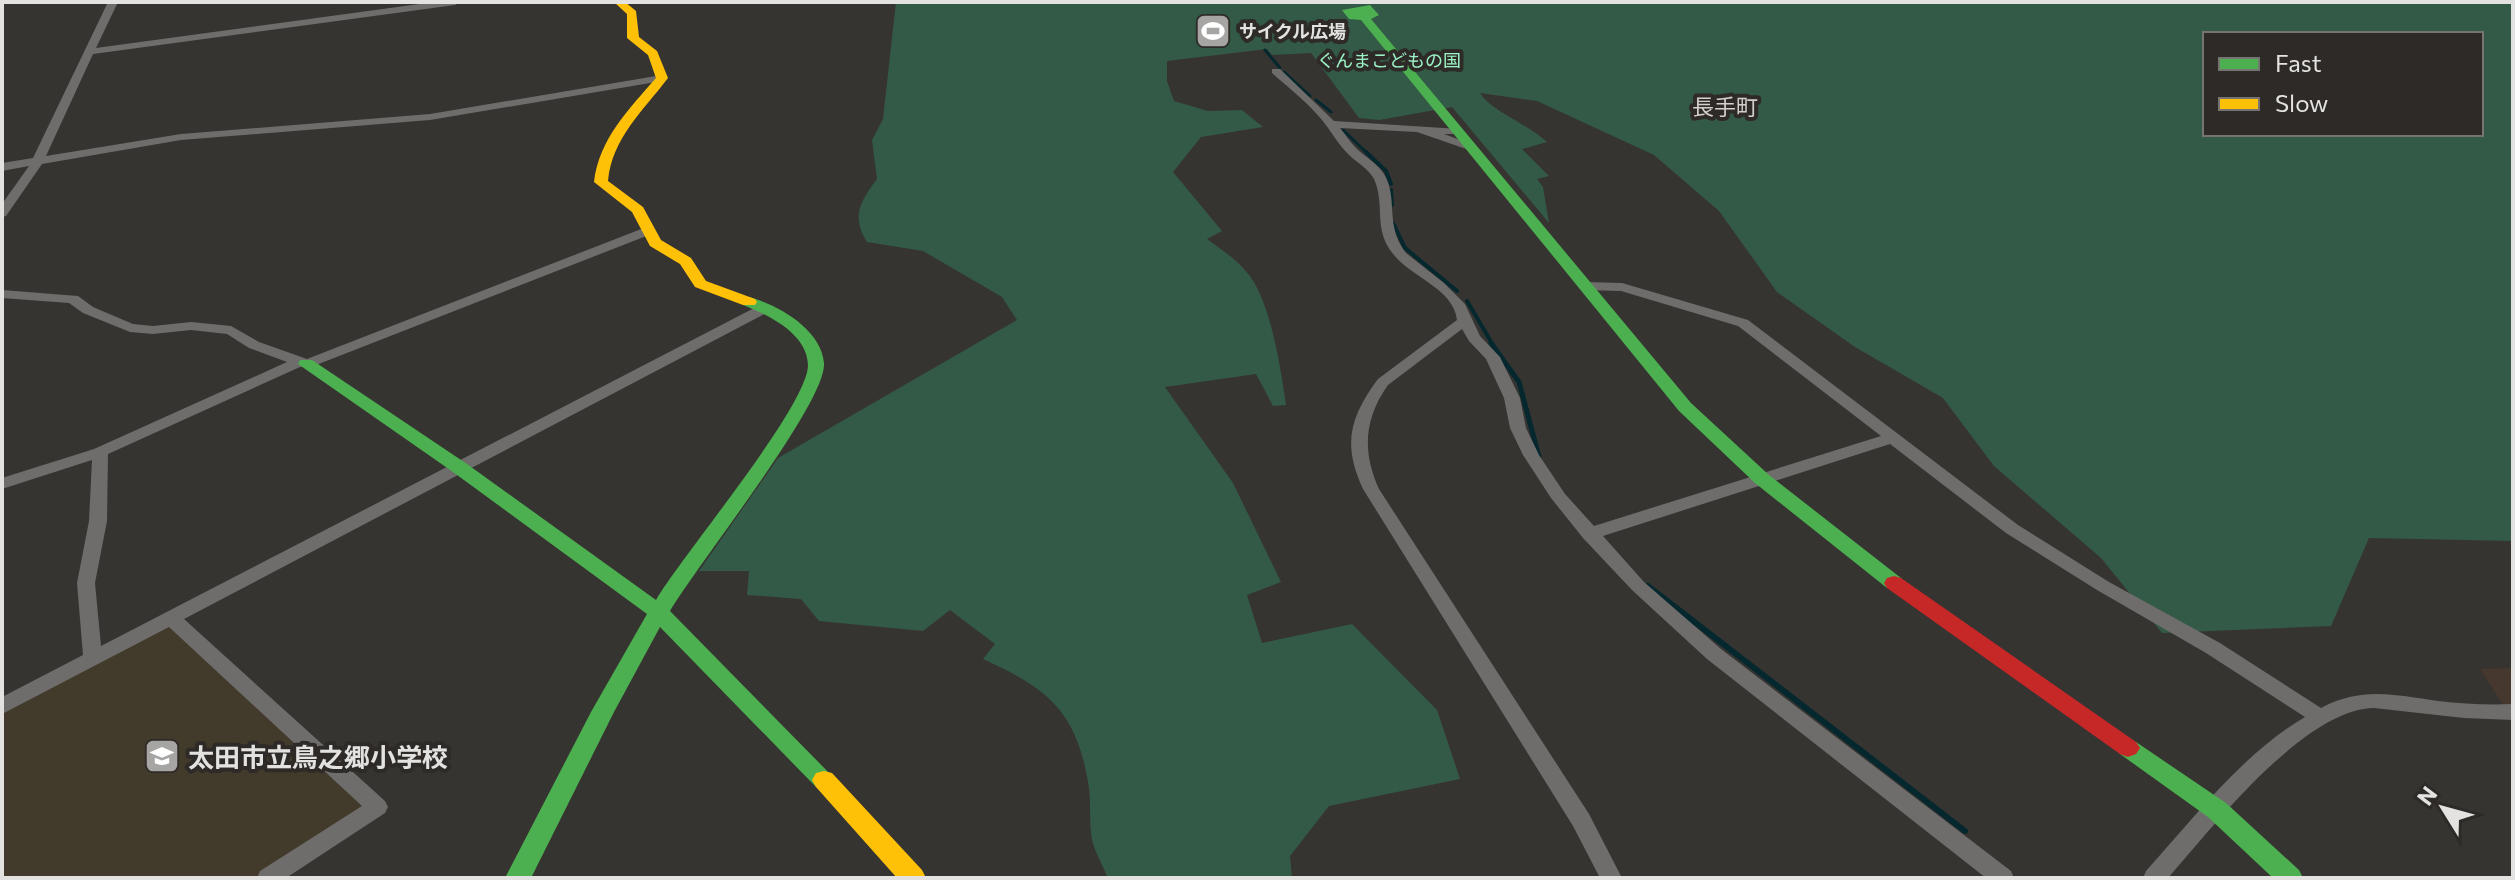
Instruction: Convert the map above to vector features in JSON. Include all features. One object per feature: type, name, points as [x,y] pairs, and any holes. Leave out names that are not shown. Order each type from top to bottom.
[{"type":"street","points":[[2,213],[38,161],[113,2]]},
{"type":"street","points":[[88,52],[455,2]]},
{"type":"street","points":[[619,2],[632,13],[633,38],[653,53],[662,78]]},
{"type":"street","points":[[1358,9],[1685,407],[1762,479],[1836,540],[1958,630],[2217,810],[2290,878]]},
{"type":"street","points":[[1276,71],[1333,124],[1350,149],[1381,178],[1384,228],[1395,248],[1455,299],[1474,338],[1493,357],[1512,398],[1518,428],[1531,455],[1589,534],[1638,586],[1714,654],[2003,878]]},
{"type":"street","points":[[2,167],[181,137],[430,117],[662,78]]},
{"type":"street","points":[[518,878],[602,711],[658,612],[776,443],[817,368],[811,344],[765,308],[700,284],[686,261],[655,243],[638,210],[603,185],[600,178],[623,124],[662,78]]},
{"type":"street","points":[[1333,124],[1459,132]]},
{"type":"street","points":[[1418,129],[1472,148]]},
{"type":"street","points":[[2,484],[100,452],[304,363],[649,230]]},
{"type":"street","points":[[1585,286],[1622,287],[1743,323],[2012,529],[2103,586],[2213,648],[2318,716]]},
{"type":"street","points":[[2,294],[73,299],[88,310],[130,328],[153,330],[191,326],[231,330],[254,345],[304,363],[460,468],[658,612],[794,746],[913,878]]},
{"type":"street","points":[[2,706],[765,308]]},
{"type":"street","points":[[1464,321],[1383,382],[1374,394],[1356,441],[1360,468],[1581,820],[1611,878]]},
{"type":"street","points":[[1589,534],[1895,437]]},
{"type":"street","points":[[93,659],[86,583],[98,521],[100,452]]},
{"type":"street","points":[[172,619],[377,807],[268,878]]},
{"type":"street","points":[[2154,878],[2300,728],[2318,716],[2362,701],[2476,713],[2513,712]]},
{"type":"shaded area","name":"太田市立鳥之郷小学校","points":[[172,619],[377,807],[268,878],[2,878],[2,706]]},
{"type":"shaded area","points":[[2513,668],[2513,712],[2508,712],[2480,669]]},
{"type":"green space","name":"ぐんまこどもの国","points":[[896,2],[2513,2],[2513,541],[2369,538],[2331,626],[2162,633],[2101,558],[1994,466],[1943,398],[1855,347],[1777,292],[1719,211],[1654,155],[1537,101],[1480,93],[1492,106],[1547,142],[1522,149],[1549,176],[1537,179],[1543,187],[1549,223],[1452,107],[1379,120],[1359,118],[1311,53],[1272,55],[1267,49],[1167,61],[1167,81],[1174,101],[1208,111],[1242,110],[1263,127],[1201,137],[1173,172],[1222,231],[1207,239],[1240,265],[1257,287],[1274,337],[1286,405],[1273,406],[1256,374],[1165,387],[1233,483],[1281,582],[1247,595],[1262,643],[1352,624],[1437,710],[1460,779],[1329,806],[1290,856],[1292,878],[1108,878],[1093,844],[1083,758],[1066,720],[1055,705],[1025,680],[983,659],[995,644],[950,610],[923,631],[819,621],[801,599],[747,595],[749,571],[699,571],[778,458],[1017,320],[1002,297],[923,251],[867,242],[859,217],[862,202],[877,179],[872,140],[883,119]]},
{"type":"waterway","points":[[1265,50],[1280,68]]},
{"type":"waterway","points":[[1284,72],[1310,96]]},
{"type":"waterway","points":[[1316,100],[1331,112]]},
{"type":"waterway","points":[[1343,130],[1368,154]]},
{"type":"waterway","points":[[1366,152],[1386,171],[1391,184]]},
{"type":"waterway","points":[[1391,190],[1392,205]]},
{"type":"waterway","points":[[1393,223],[1405,248],[1457,291]]},
{"type":"waterway","points":[[1467,301],[1493,345]]},
{"type":"waterway","points":[[1491,343],[1519,382],[1539,457]]},
{"type":"waterway","points":[[1648,586],[1965,831]]},
{"type":"traffic: fast","points":[[1370,8],[1374,15],[1353,17],[1347,10],[1370,8]]},
{"type":"traffic: fast","points":[[1365,18],[1685,407],[1762,479],[1894,583]]},
{"type":"traffic: fast","points":[[518,878],[638,647],[688,567],[786,428],[814,377],[816,365],[809,343],[792,325],[749,302]]},
{"type":"traffic: fast","points":[[306,364],[460,468],[658,612],[824,780]]},
{"type":"traffic: fast","points":[[2128,748],[2217,810],[2290,878]]},
{"type":"traffic: slow","points":[[619,2],[632,13],[633,38],[653,53],[662,78],[614,139],[607,153],[601,182],[638,210],[655,243],[686,261],[700,284],[749,302]]},
{"type":"traffic: slow","points":[[824,780],[913,878]]},
{"type":"traffic: jam","points":[[1894,583],[2128,748]]},
{"type":"place","name":"サイクル広場","points":[[1213,31]]},
{"type":"place","name":"太田市立鳥之郷小学校","points":[[162,756]]},
{"type":"district","name":"長手町","points":[[1725,106]]}]
